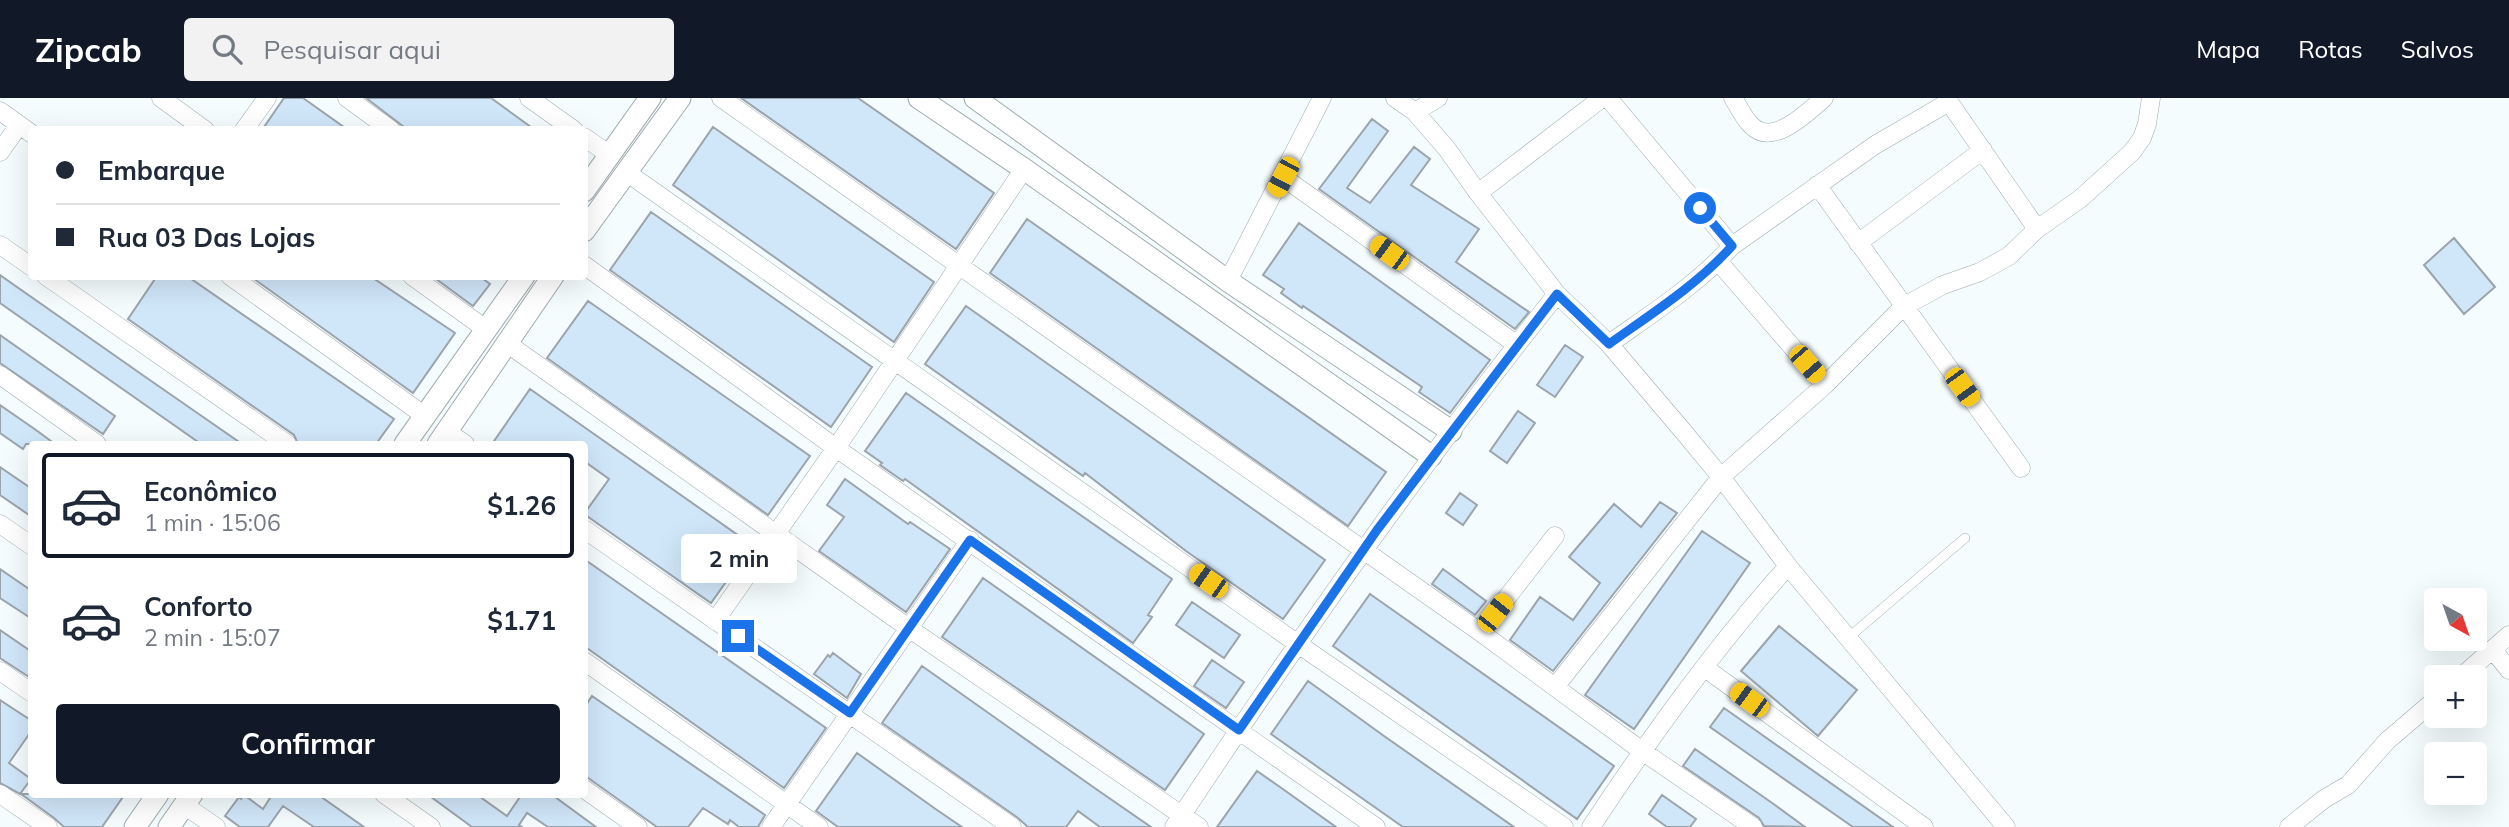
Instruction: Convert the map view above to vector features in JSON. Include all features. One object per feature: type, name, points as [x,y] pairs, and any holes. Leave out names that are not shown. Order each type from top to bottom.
[{"type":"street","points":[[0,152],[25,129],[0,109],[7,98]]},
{"type":"street","points":[[161,98],[200,126]]},
{"type":"street","points":[[247,126],[267,98]]},
{"type":"street","points":[[347,98],[386,126]]},
{"type":"street","points":[[530,98],[568,126]]},
{"type":"street","points":[[588,185],[650,98]]},
{"type":"street","points":[[588,225],[680,98]]},
{"type":"street","points":[[721,98],[1753,827]]},
{"type":"street","points":[[919,98],[1431,456]]},
{"type":"street","points":[[975,98],[1228,281],[1451,431]]},
{"type":"street","points":[[1228,281],[1322,98]]},
{"type":"street","points":[[1395,98],[1415,112],[1447,149],[1557,294],[1609,344],[1721,477],[1788,566],[2006,827]]},
{"type":"street","points":[[1415,112],[1438,98]]},
{"type":"street","points":[[1478,193],[1602,98]]},
{"type":"street","points":[[1608,98],[1732,246]]},
{"type":"street","points":[[1732,98],[1753,128],[1776,132],[1803,116],[1824,98]]},
{"type":"street","points":[[1555,687],[1721,477],[1825,385],[1903,307],[1943,285],[1980,272],[2009,256],[2037,229],[2080,199],[2132,152],[2142,138],[2151,98]]},
{"type":"street","points":[[1609,344],[1674,297],[1732,246],[1818,184],[1948,100],[2037,229]]},
{"type":"street","points":[[588,140],[610,155]]},
{"type":"street","points":[[1858,243],[1983,150]]},
{"type":"street","points":[[715,621],[836,448],[1024,169]]},
{"type":"street","points":[[626,172],[1298,644],[1564,827]]},
{"type":"street","points":[[1283,177],[1517,345]]},
{"type":"street","points":[[1818,184],[1903,307],[2021,468]]},
{"type":"street","points":[[0,246],[28,264]]},
{"type":"street","points":[[1718,261],[1825,385]]},
{"type":"street","points":[[588,268],[836,448],[1376,827]]},
{"type":"street","points":[[52,280],[283,441]]},
{"type":"street","points":[[236,280],[425,416]]},
{"type":"street","points":[[417,280],[486,330]]},
{"type":"street","points":[[407,441],[521,280]]},
{"type":"street","points":[[442,438],[550,280]]},
{"type":"street","points":[[1178,821],[1363,549],[1431,456],[1557,294]]},
{"type":"street","points":[[508,344],[1178,821],[1199,827]]},
{"type":"street","points":[[0,375],[93,441]]},
{"type":"street","points":[[0,524],[28,543]]},
{"type":"street","points":[[588,532],[1012,827]]},
{"type":"street","points":[[1480,632],[1555,536]]},
{"type":"street","points":[[771,827],[970,540]]},
{"type":"street","points":[[1591,827],[1642,751],[1730,632],[1788,566]]},
{"type":"street","points":[[2475,665],[2509,635]]},
{"type":"street","points":[[2493,650],[2509,670]]},
{"type":"street","points":[[588,664],[819,827]]},
{"type":"street","points":[[1705,668],[1924,827]]},
{"type":"street","points":[[0,671],[28,690]]},
{"type":"street","points":[[2290,827],[2324,799],[2348,785],[2387,741],[2424,709]]},
{"type":"street","points":[[588,792],[638,827]]},
{"type":"street","points":[[0,794],[48,827]]},
{"type":"street","points":[[135,827],[155,798]]},
{"type":"street","points":[[390,798],[431,827]]},
{"type":"street","points":[[169,827],[188,800],[216,827]]},
{"type":"lane","points":[[1849,637],[1965,538]]},
{"type":"building","points":[[284,98],[303,98],[342,126],[265,126]]},
{"type":"building","points":[[366,98],[491,98],[530,126],[403,126]]},
{"type":"building","points":[[741,98],[858,98],[994,193],[956,249]]},
{"type":"building","points":[[1372,119],[1388,131],[1347,188],[1370,203],[1414,147],[1430,159],[1411,185],[1479,229],[1456,262],[1529,312],[1515,329],[1319,189]]},
{"type":"building","points":[[713,127],[934,282],[894,342],[673,185]]},
{"type":"building","points":[[651,212],[872,367],[831,427],[610,270]]},
{"type":"building","points":[[1027,219],[1386,472],[1348,526],[990,273]]},
{"type":"building","points":[[1299,223],[1490,360],[1450,413],[1419,392],[1422,387],[1303,306],[1302,308],[1281,293],[1284,289],[1263,275]]},
{"type":"building","points":[[2454,238],[2495,287],[2464,314],[2424,265]]},
{"type":"building","points":[[0,275],[238,441],[197,441],[0,303]]},
{"type":"building","points":[[154,280],[193,280],[394,419],[378,441],[297,441],[294,435],[128,319]]},
{"type":"building","points":[[256,280],[376,280],[455,333],[413,393]]},
{"type":"building","points":[[437,280],[484,280],[490,284],[473,306]]},
{"type":"building","points":[[588,301],[810,456],[768,515],[547,358]]},
{"type":"building","points":[[966,306],[1325,560],[1283,619],[1186,551],[1085,473],[1083,476],[925,364]]},
{"type":"building","points":[[0,335],[115,416],[103,434],[0,363]]},
{"type":"building","points":[[1565,345],[1583,357],[1555,397],[1537,385]]},
{"type":"building","points":[[530,389],[752,545],[711,603],[588,517],[588,508],[609,479],[588,464],[588,441],[494,441]]},
{"type":"building","points":[[906,393],[1172,579],[1148,615],[1152,617],[1133,643],[905,479],[903,481],[880,465],[882,463],[865,451]]},
{"type":"building","points":[[0,405],[51,441],[28,441],[23,449],[0,433]]},
{"type":"building","points":[[1518,411],[1535,423],[1507,463],[1490,451]]},
{"type":"building","points":[[0,467],[28,486],[28,514],[0,495]]},
{"type":"building","points":[[845,479],[908,524],[910,522],[950,549],[906,612],[819,551],[844,517],[827,505]]},
{"type":"building","points":[[1460,493],[1477,505],[1463,525],[1446,513]]},
{"type":"building","points":[[1660,502],[1677,513],[1553,671],[1510,640],[1540,597],[1573,620],[1600,583],[1569,557],[1614,504],[1641,527]]},
{"type":"building","points":[[1702,531],[1750,563],[1634,729],[1585,695]]},
{"type":"building","points":[[588,562],[826,728],[784,788],[588,649]]},
{"type":"building","points":[[0,569],[28,588],[28,616],[0,598]]},
{"type":"building","points":[[1443,569],[1486,601],[1475,615],[1432,584]]},
{"type":"building","points":[[983,578],[1204,734],[1165,790],[942,637]]},
{"type":"building","points":[[1370,594],[1614,766],[1577,819],[1333,646]]},
{"type":"building","points":[[1192,602],[1240,635],[1224,658],[1176,625]]},
{"type":"building","points":[[1779,626],[1857,690],[1818,736],[1741,671]]},
{"type":"building","points":[[0,630],[28,649],[28,676],[0,658]]},
{"type":"building","points":[[833,653],[861,674],[847,698],[814,674],[828,655],[830,657]]},
{"type":"building","points":[[1212,660],[1244,682],[1226,708],[1194,686]]},
{"type":"building","points":[[922,666],[1151,827],[1100,827],[1078,811],[1066,827],[1028,827],[882,723]]},
{"type":"building","points":[[1308,681],[1514,827],[1403,827],[1271,734]]},
{"type":"building","points":[[592,696],[765,815],[758,827],[739,827],[730,820],[728,824],[703,808],[688,827],[657,827],[588,778],[588,702]]},
{"type":"building","points":[[0,700],[28,718],[28,736],[9,763],[28,777],[28,783],[20,794],[0,783]]},
{"type":"building","points":[[1724,708],[1893,827],[1853,827],[1710,727]]},
{"type":"building","points":[[1695,749],[1805,827],[1764,826],[1759,818],[1683,766]]},
{"type":"building","points":[[857,753],[962,827],[838,827],[816,811]]},
{"type":"building","points":[[1257,771],[1280,787],[1336,827],[1217,827]]},
{"type":"building","points":[[21,794],[28,794],[28,798],[122,798],[102,827],[64,827]]},
{"type":"building","points":[[1662,795],[1696,819],[1690,827],[1667,827],[1649,814]]},
{"type":"building","points":[[238,798],[248,798],[263,809],[270,798],[323,798],[364,827],[314,827],[283,806],[268,827],[240,827],[225,816]]},
{"type":"building","points":[[432,798],[482,798],[507,816],[519,798],[556,798],[596,827],[548,827],[527,813],[519,825],[522,827],[472,827]]},
{"type":"route","points":[[738,636],[850,713],[970,540],[1239,730],[1377,530],[1557,294],[1609,344],[1674,297],[1732,246],[1700,208]]}]
